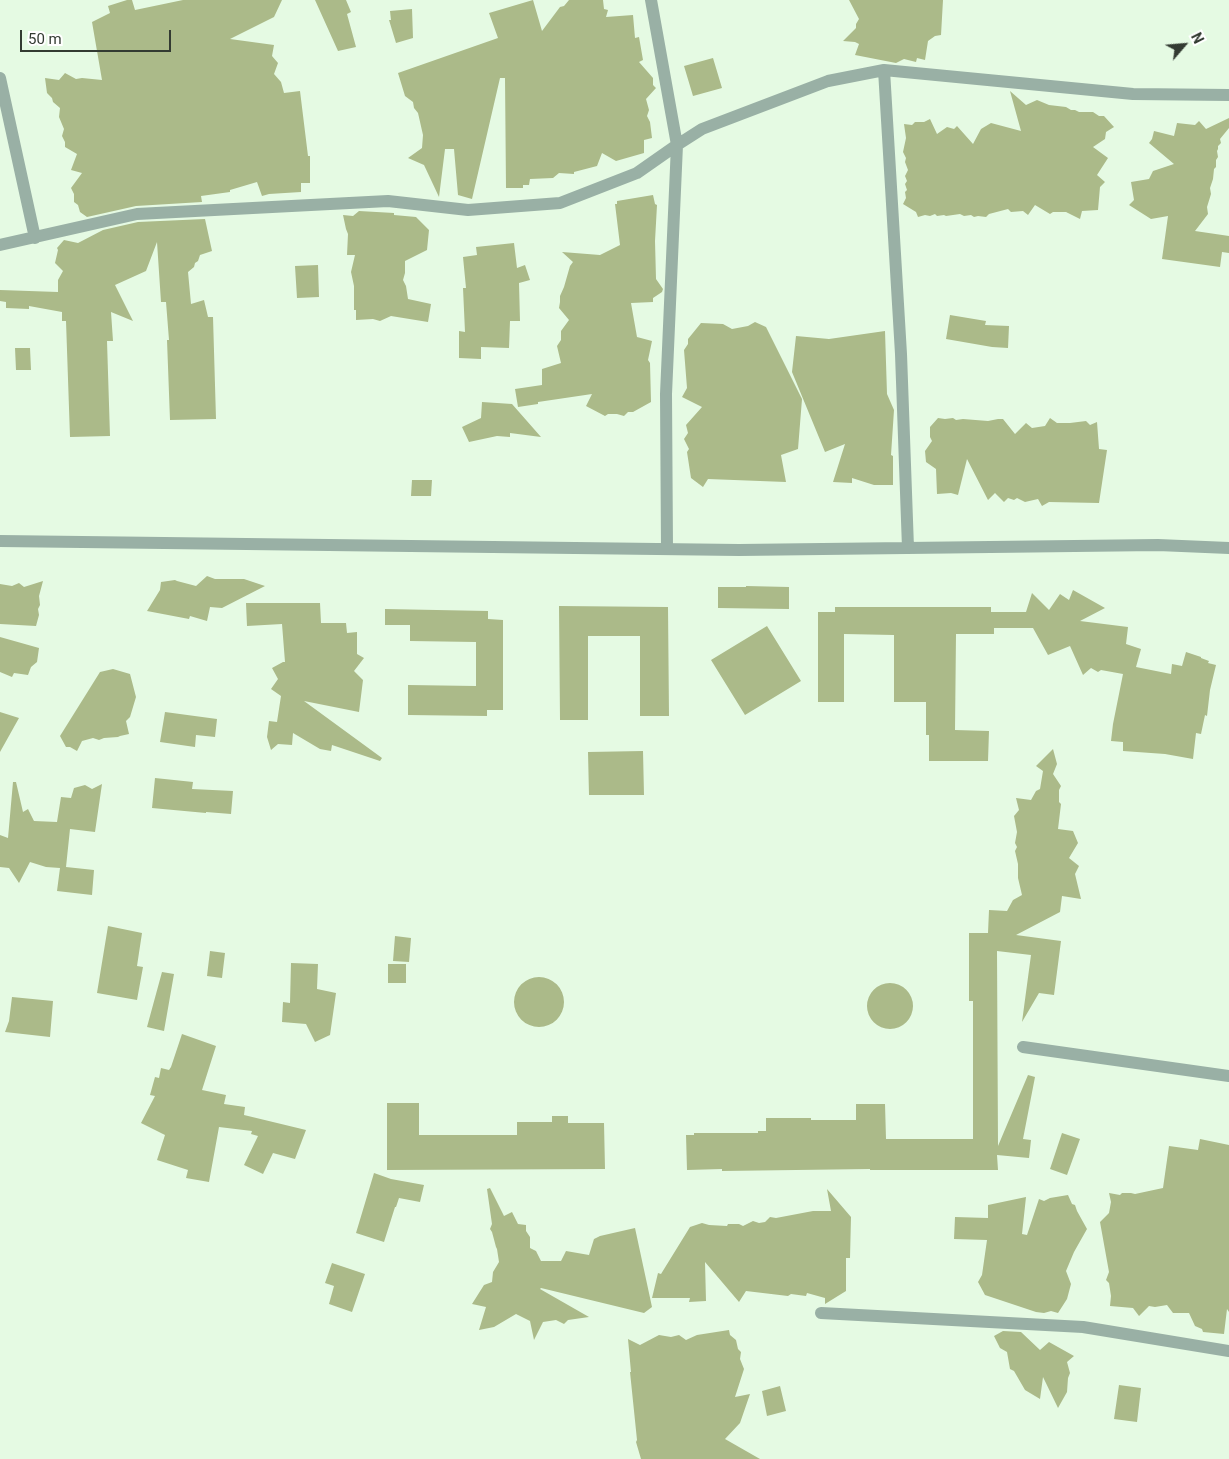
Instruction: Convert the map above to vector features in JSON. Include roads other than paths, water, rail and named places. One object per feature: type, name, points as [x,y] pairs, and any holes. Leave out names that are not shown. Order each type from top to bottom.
[{"type":"street","points":[[651,0],[677,145],[666,394],[667,548]]},
{"type":"street","points":[[884,70],[901,354],[908,548]]},
{"type":"street","points":[[0,245],[137,214],[388,201],[468,210],[560,203],[637,173],[702,129],[828,81],[884,70],[1133,94],[1229,95]]},
{"type":"street","points":[[0,78],[35,238]]},
{"type":"street","points":[[0,541],[739,550],[1158,545],[1229,548]]},
{"type":"street","points":[[1023,1047],[1229,1076]]},
{"type":"street","points":[[821,1312],[1084,1327],[1229,1351]]}]
